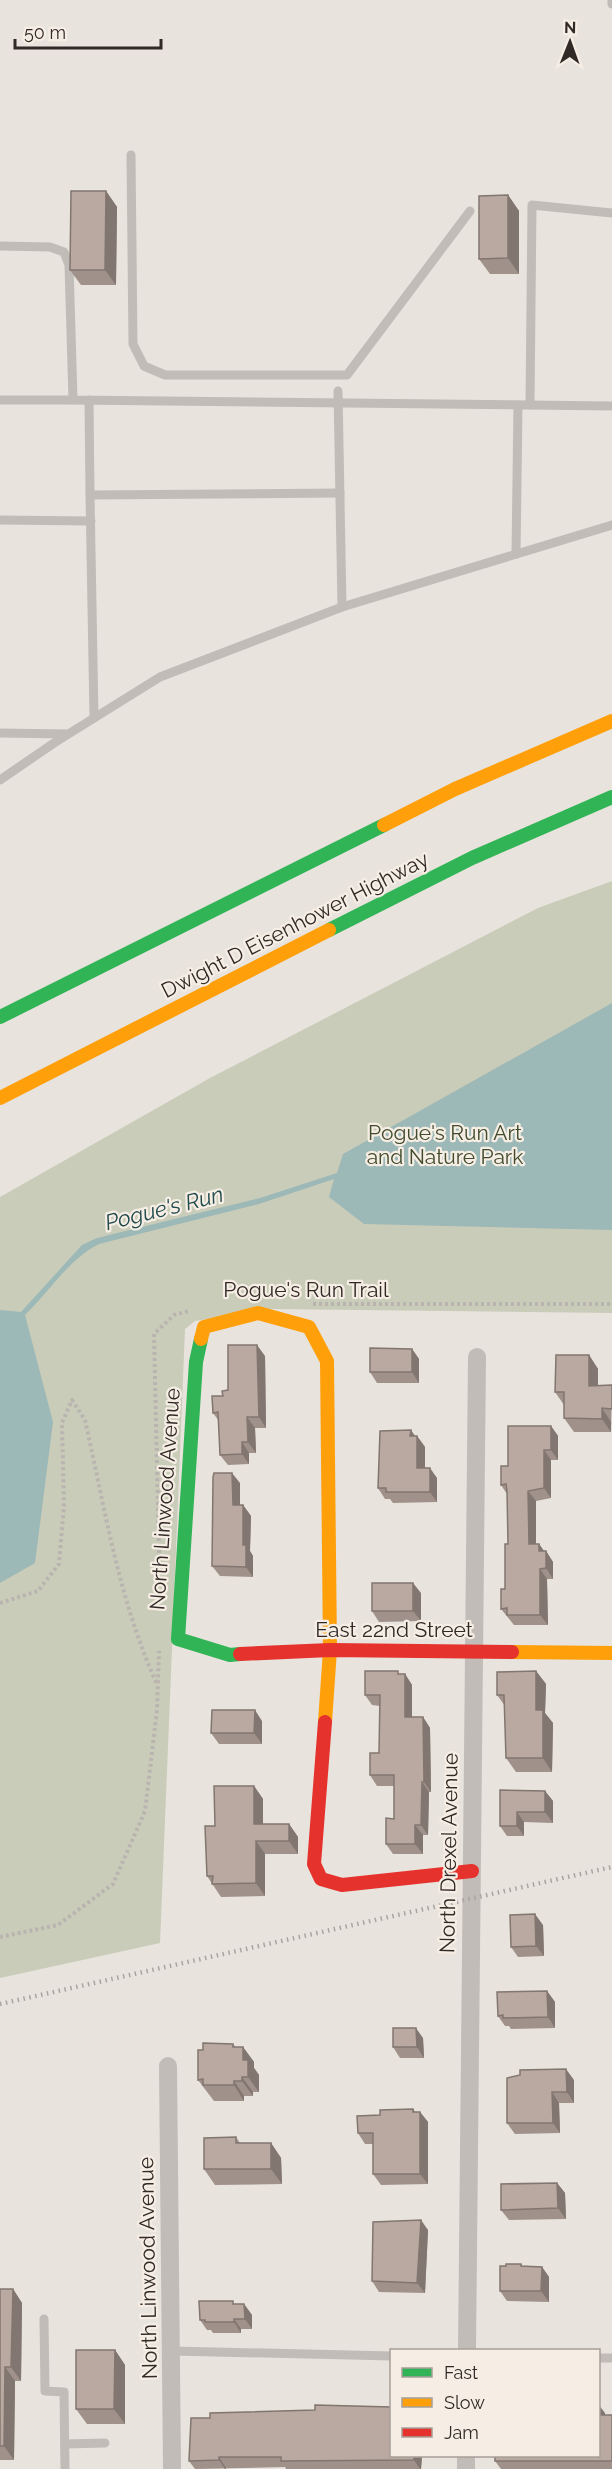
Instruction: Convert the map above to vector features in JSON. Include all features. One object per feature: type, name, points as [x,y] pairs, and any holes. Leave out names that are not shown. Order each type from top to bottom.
[{"type":"main road","points":[[0,1017],[455,789],[612,721]]},
{"type":"main road","name":"Dwight D Eisenhower Highway","points":[[0,1098],[472,858],[612,797]]},
{"type":"main road","name":"North Linwood Avenue","points":[[178,1639],[196,1362],[204,1327],[258,1313],[309,1327],[327,1361],[330,1650]]},
{"type":"main road","name":"East 22nd Street","points":[[178,1639],[230,1654],[330,1650],[612,1653]]},
{"type":"main road","points":[[330,1650],[314,1864],[321,1879],[342,1885],[472,1870]]},
{"type":"street","name":"North Drexel Avenue","points":[[467,2349],[477,1357]]},
{"type":"street","name":"North Linwood Avenue","points":[[168,2066],[172,2469]]},
{"type":"lane","points":[[131,156],[133,344],[144,366],[165,375],[347,375]]},
{"type":"lane","points":[[530,405],[532,205],[612,213]]},
{"type":"lane","points":[[338,391],[347,375],[470,211]]},
{"type":"lane","points":[[0,246],[50,246],[64,252],[69,265],[73,400]]},
{"type":"lane","points":[[331,375],[338,391],[342,608]]},
{"type":"lane","points":[[0,400],[338,401],[612,406]]},
{"type":"lane","points":[[89,400],[94,718]]},
{"type":"lane","points":[[516,554],[518,405]]},
{"type":"lane","points":[[90,495],[340,493]]},
{"type":"lane","points":[[0,520],[90,521]]},
{"type":"lane","points":[[0,780],[68,734],[160,677],[342,608],[612,525]]},
{"type":"lane","points":[[0,733],[68,734]]},
{"type":"lane","points":[[44,2319],[45,2391],[64,2391],[65,2469]]},
{"type":"lane","points":[[172,2351],[390,2356]]},
{"type":"lane","points":[[65,2444],[105,2444]]},
{"type":"path","name":"Pogue's Run Trail","points":[[305,1304],[612,1304]]},
{"type":"path","name":"Pogue's Run Trail","points":[[159,1556],[154,1334],[174,1315],[193,1310]]},
{"type":"path","points":[[0,1603],[38,1590],[59,1564],[64,1506],[62,1423],[72,1400],[85,1420],[126,1602],[140,1646],[158,1686]]},
{"type":"path","points":[[0,1937],[58,1925],[113,1884],[145,1811],[158,1686],[159,1639]]},
{"type":"green space","name":"Pogue's Run Art and Nature Park","points":[[612,881],[612,1313],[272,1309],[195,1321],[185,1329],[160,1943],[0,1978],[0,1197],[210,1078],[538,908]]},
{"type":"water","points":[[612,1003],[612,1230],[364,1224],[329,1197],[334,1179],[259,1204],[99,1244],[78,1258],[25,1315],[53,1422],[35,1563],[0,1583],[0,1310],[21,1312],[82,1245],[97,1238],[260,1198],[337,1173],[343,1154]]},
{"type":"building","points":[[71,191],[106,191],[105,270],[70,270]]},
{"type":"building","points":[[508,195],[508,258],[479,259],[479,196]]},
{"type":"building","points":[[228,1345],[257,1345],[259,1417],[247,1417],[248,1442],[242,1442],[242,1454],[220,1455],[218,1412],[213,1413],[212,1396],[223,1396],[222,1391],[228,1390]]},
{"type":"building","points":[[370,1348],[412,1349],[412,1372],[370,1372]]},
{"type":"building","points":[[556,1355],[589,1355],[589,1386],[612,1385],[612,1409],[602,1408],[602,1419],[564,1418],[564,1392],[555,1392]]},
{"type":"building","points":[[508,1426],[551,1426],[551,1450],[544,1450],[544,1488],[528,1491],[529,1544],[539,1544],[539,1551],[546,1551],[546,1568],[540,1569],[540,1615],[507,1615],[507,1608],[501,1609],[501,1589],[505,1589],[505,1544],[508,1544],[507,1491],[506,1484],[501,1485],[501,1466],[508,1466]]},
{"type":"building","points":[[411,1430],[410,1436],[417,1436],[417,1468],[430,1468],[430,1492],[386,1492],[386,1488],[378,1488],[380,1431]]},
{"type":"building","points":[[214,1473],[232,1473],[233,1505],[243,1505],[243,1545],[246,1545],[246,1567],[212,1566]]},
{"type":"building","points":[[372,1583],[413,1583],[413,1611],[372,1611]]},
{"type":"building","points":[[365,1671],[398,1671],[398,1674],[405,1674],[405,1717],[423,1717],[424,1782],[422,1782],[421,1825],[415,1825],[415,1844],[386,1844],[386,1818],[394,1819],[394,1775],[370,1775],[370,1753],[379,1753],[380,1695],[365,1695]]},
{"type":"building","points":[[536,1671],[536,1710],[543,1710],[543,1758],[506,1758],[504,1695],[497,1695],[497,1672]]},
{"type":"building","points":[[212,1710],[255,1710],[254,1733],[211,1733]]},
{"type":"building","points":[[214,1786],[254,1786],[254,1824],[289,1824],[289,1841],[256,1841],[256,1883],[212,1884],[213,1876],[207,1876],[205,1826],[215,1826]]},
{"type":"building","points":[[500,1790],[545,1791],[545,1812],[517,1812],[517,1826],[500,1826]]},
{"type":"building","points":[[535,1914],[536,1946],[511,1947],[510,1915]]},
{"type":"building","points":[[547,1991],[548,2017],[503,2018],[503,2015],[498,2016],[497,1992]]},
{"type":"building","points":[[393,2028],[416,2028],[417,2047],[393,2047]]},
{"type":"building","points":[[203,2043],[233,2044],[233,2047],[243,2047],[243,2060],[248,2060],[248,2077],[242,2077],[242,2081],[234,2081],[234,2085],[203,2085],[203,2079],[198,2080],[198,2050],[203,2050]]},
{"type":"building","points":[[566,2069],[567,2092],[552,2092],[553,2123],[507,2123],[507,2078],[520,2075],[520,2070]]},
{"type":"building","points":[[413,2109],[413,2112],[420,2112],[420,2174],[373,2174],[373,2133],[358,2133],[357,2116],[380,2115],[380,2110]]},
{"type":"building","points":[[236,2137],[236,2143],[271,2143],[271,2169],[204,2169],[204,2138]]},
{"type":"building","points":[[557,2183],[558,2208],[501,2210],[501,2184]]},
{"type":"building","points":[[421,2220],[417,2283],[372,2281],[373,2222]]},
{"type":"building","points":[[506,2264],[542,2267],[541,2291],[500,2291],[500,2266],[506,2266]]},
{"type":"building","points":[[0,2289],[13,2289],[11,2367],[5,2367],[4,2446],[0,2446]]},
{"type":"building","points":[[199,2301],[233,2301],[233,2304],[244,2304],[245,2319],[234,2319],[234,2322],[205,2322],[205,2320],[200,2320]]},
{"type":"building","points":[[76,2350],[115,2350],[114,2409],[76,2409]]},
{"type":"building","points":[[315,2405],[390,2407],[390,2457],[414,2457],[414,2460],[281,2461],[281,2457],[219,2457],[219,2460],[189,2461],[191,2418],[210,2418],[210,2413],[315,2410]]},
{"type":"building","points":[[600,2415],[612,2415],[612,2461],[495,2461],[495,2457],[600,2457]]},
{"type":"railway","points":[[0,2004],[612,1867]]},
{"type":"traffic: fast","points":[[329,930],[472,858],[612,797]]},
{"type":"traffic: fast","points":[[0,1017],[384,825]]},
{"type":"traffic: fast","points":[[201,1339],[196,1362],[178,1639],[230,1655],[240,1654]]},
{"type":"traffic: slow","points":[[384,825],[455,789],[612,721]]},
{"type":"traffic: slow","points":[[0,1098],[329,930]]},
{"type":"traffic: slow","points":[[201,1339],[204,1327],[258,1313],[309,1327],[327,1361],[330,1650],[325,1722]]},
{"type":"traffic: slow","points":[[512,1652],[612,1653]]},
{"type":"traffic: jam","points":[[240,1654],[330,1650],[512,1652]]},
{"type":"traffic: jam","points":[[325,1722],[314,1864],[321,1879],[342,1885],[472,1871]]},
{"type":"water label","name":"Pogue's Run","points":[[164,1208]]}]
